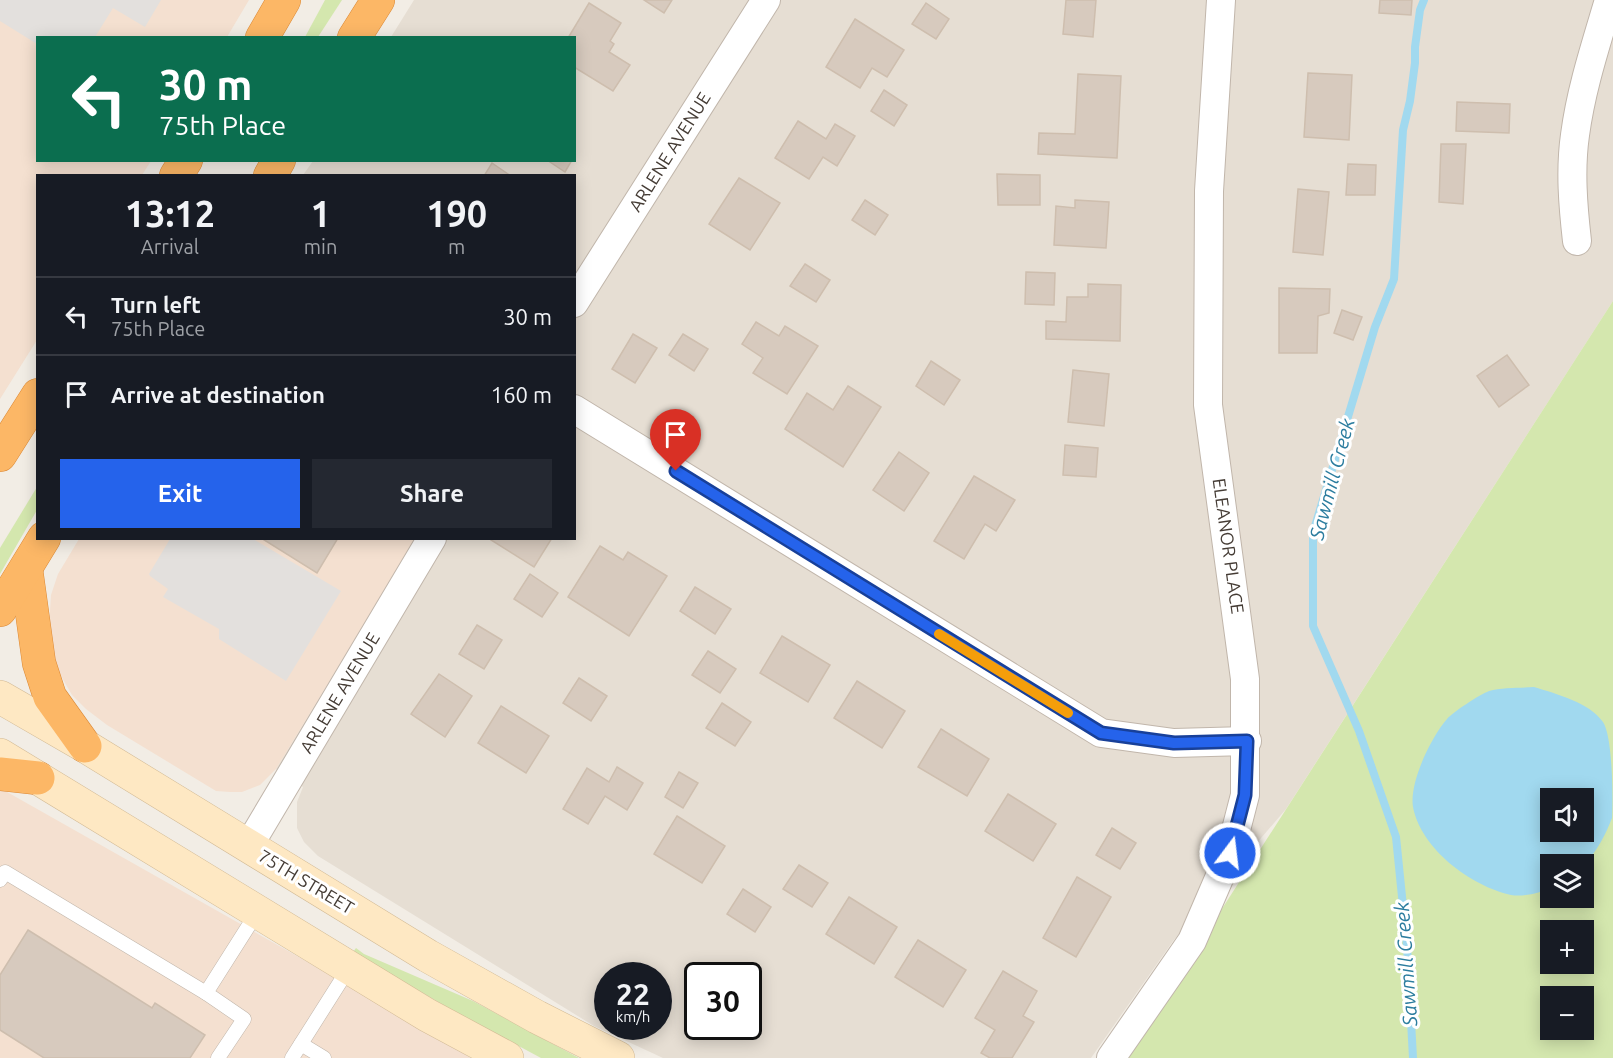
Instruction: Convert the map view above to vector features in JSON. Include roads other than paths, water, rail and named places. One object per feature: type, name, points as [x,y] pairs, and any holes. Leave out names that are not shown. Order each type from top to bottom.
[{"type":"highway","points":[[263,36],[284,0]]},
{"type":"highway","points":[[355,36],[378,0]]},
{"type":"highway","points":[[2,448],[36,398]]},
{"type":"highway","points":[[0,610],[43,540]]},
{"type":"highway","points":[[26,569],[39,663],[50,697],[85,746]]},
{"type":"highway","points":[[0,774],[38,778]]},
{"type":"main road","name":"75TH STREET","points":[[0,697],[85,746],[429,956],[537,1017],[618,1058]]},
{"type":"main road","points":[[0,755],[349,968],[507,1058]]},
{"type":"street","name":"ARLENE AVENUE","points":[[576,300],[766,0]]},
{"type":"street","name":"ELEANOR PLACE","points":[[1111,1058],[1192,941],[1225,864],[1245,795],[1247,741],[1245,679],[1209,405],[1209,191],[1221,0]]},
{"type":"street","points":[[1577,241],[1572,195],[1575,135],[1587,77],[1609,0]]},
{"type":"street","points":[[576,409],[1101,733],[1174,743],[1247,741]]},
{"type":"street","name":"ARLENE AVENUE","points":[[248,847],[431,540]]},
{"type":"lane","points":[[0,880],[5,872],[206,993],[244,1019],[218,1058]]},
{"type":"lane","points":[[206,993],[258,911]]},
{"type":"lane","points":[[292,1058],[349,968]]},
{"type":"lane","points":[[301,1044],[324,1058]]},
{"type":"water","points":[[1534,687],[1581,704],[1603,722],[1611,754],[1612,818],[1600,843],[1594,854],[1540,854],[1540,892],[1531,894],[1511,895],[1496,890],[1480,883],[1450,863],[1426,837],[1413,807],[1414,786],[1422,761],[1441,727],[1450,716],[1479,696],[1489,691]]},
{"type":"waterway","name":"Sawmill Creek","points":[[1413,1058],[1407,946],[1396,837],[1359,731],[1313,626],[1313,533],[1375,327],[1394,279],[1403,130],[1410,101],[1420,10],[1424,0]]}]
